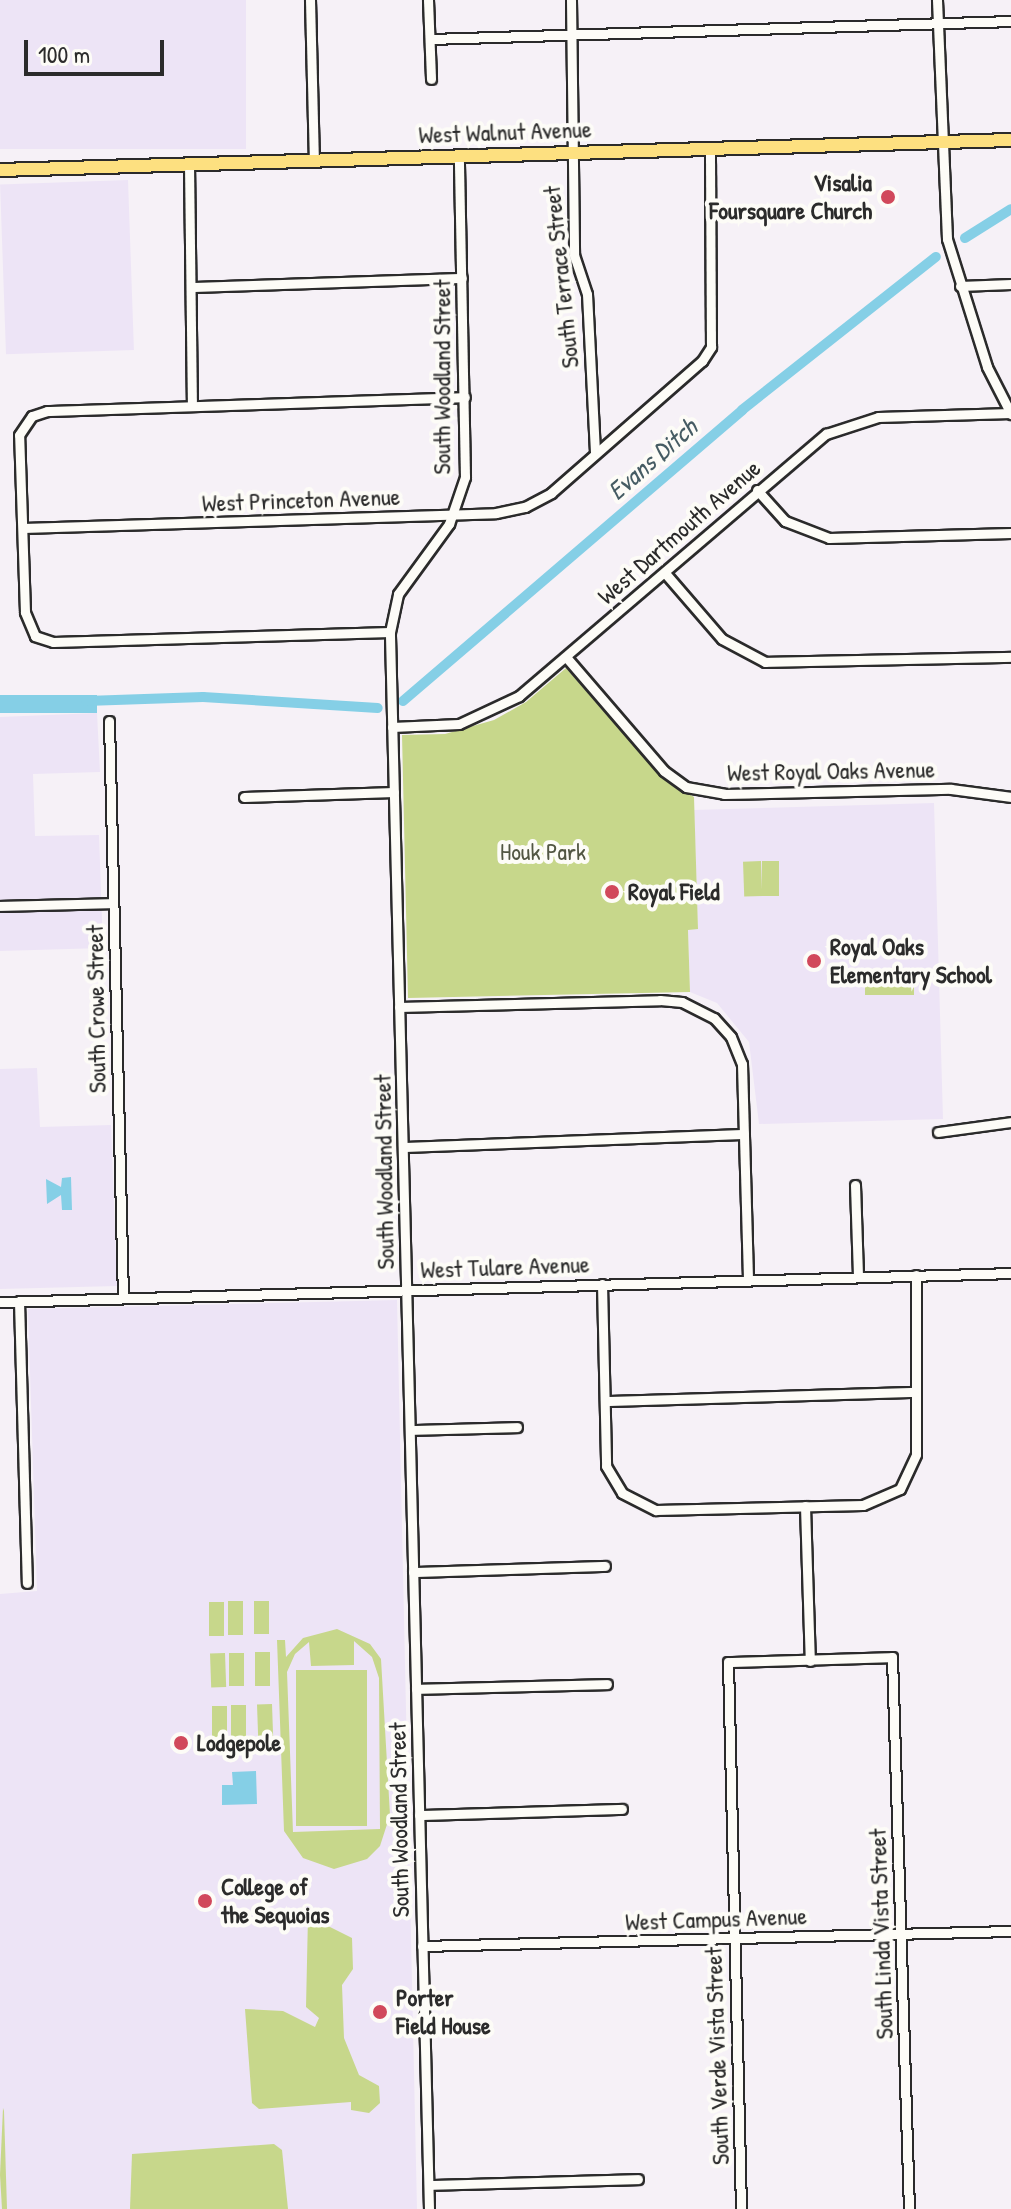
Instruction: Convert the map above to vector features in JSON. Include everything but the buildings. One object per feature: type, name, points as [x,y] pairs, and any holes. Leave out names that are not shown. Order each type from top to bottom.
[{"type":"main road","name":"West Walnut Avenue","points":[[0,170],[1011,140]]},
{"type":"street","points":[[310,0],[314,160]]},
{"type":"street","points":[[428,0],[431,79]]},
{"type":"street","name":"South Terrace Street","points":[[571,0],[574,255],[587,294],[595,453]]},
{"type":"street","points":[[937,0],[940,142],[947,239],[987,367],[1011,413]]},
{"type":"street","points":[[430,39],[1011,21]]},
{"type":"street","name":"West Princeton Avenue","points":[[23,528],[453,515],[525,507],[551,493],[702,361],[711,347],[710,149]]},
{"type":"street","name":"South Woodland Street","points":[[429,2209],[390,632],[407,577],[453,515],[465,477],[459,155]]},
{"type":"street","points":[[189,164],[192,406]]},
{"type":"street","points":[[191,287],[462,278]]},
{"type":"street","points":[[960,286],[1011,284]]},
{"type":"street","points":[[390,632],[53,642],[35,636],[25,612],[19,435],[25,423],[47,411],[465,397]]},
{"type":"street","name":"West Dartmouth Avenue","points":[[392,727],[442,727],[476,719],[519,696],[826,434],[851,422],[1011,413]]},
{"type":"street","points":[[757,490],[785,521],[829,538],[1011,533]]},
{"type":"street","points":[[665,573],[722,639],[765,662],[1011,657]]},
{"type":"street","name":"West Royal Oaks Avenue","points":[[566,657],[664,771],[686,787],[724,794],[951,789],[1011,797]]},
{"type":"street","name":"South Crowe Street","points":[[109,721],[123,1296]]},
{"type":"street","points":[[244,797],[394,792]]},
{"type":"street","points":[[0,906],[113,903]]},
{"type":"street","points":[[399,1007],[660,1000],[682,1002],[714,1018],[731,1037],[742,1064],[748,1280]]},
{"type":"street","points":[[938,1132],[1011,1122]]},
{"type":"street","points":[[403,1147],[744,1134]]},
{"type":"street","points":[[855,1185],[858,1277]]},
{"type":"street","name":"West Tulare Avenue","points":[[0,1302],[123,1296],[1011,1273]]},
{"type":"street","points":[[602,1284],[606,1466],[622,1493],[637,1505],[656,1510],[863,1505],[900,1489],[916,1454],[916,1275]]},
{"type":"street","points":[[19,1301],[27,1583]]},
{"type":"street","points":[[605,1401],[914,1392]]},
{"type":"street","points":[[411,1430],[517,1427]]},
{"type":"street","points":[[805,1506],[810,1661]]},
{"type":"street","points":[[413,1572],[605,1566]]},
{"type":"street","name":"South Linda Vista Street","points":[[810,1661],[892,1657],[909,2209]]},
{"type":"street","name":"South Verde Vista Street","points":[[741,2209],[728,1662],[810,1661]]},
{"type":"street","points":[[416,1689],[607,1684]]},
{"type":"street","points":[[419,1815],[622,1809]]},
{"type":"street","name":"West Campus Avenue","points":[[422,1946],[1011,1931]]},
{"type":"street","points":[[429,2185],[638,2179]]},
{"type":"shaded area","points":[[0,0],[246,0],[246,149],[0,149]]},
{"type":"shaded area","points":[[128,180],[134,350],[6,354],[0,184]]},
{"type":"shaded area","points":[[97,713],[100,772],[33,774],[35,836],[99,835],[103,948],[0,951],[0,717]]},
{"type":"shaded area","name":"Royal Oaks Elementary School","points":[[934,803],[943,1119],[759,1124],[749,1042],[717,1003],[690,992],[688,929],[698,928],[694,810]]},
{"type":"shaded area","points":[[37,1068],[40,1127],[111,1125],[117,1286],[0,1289],[0,1069]]},
{"type":"shaded area","name":"College of the Sequoias","points":[[397,1300],[417,2209],[0,2209],[0,1594],[37,1591],[28,1309]]},
{"type":"green space","name":"Houk Park","points":[[566,668],[660,776],[694,797],[698,929],[688,930],[690,992],[408,998],[402,735],[445,734],[494,720],[526,702]]},
{"type":"green space","points":[[761,861],[762,896],[744,897],[743,862]]},
{"type":"green space","points":[[761,861],[762,896],[744,897],[743,862]]},
{"type":"green space","points":[[865,978],[914,978],[914,995],[865,995]]},
{"type":"green space","points":[[228,1601],[243,1601],[243,1635],[228,1635]]},
{"type":"green space","points":[[254,1601],[269,1601],[269,1634],[254,1634]]},
{"type":"green space","points":[[209,1602],[224,1602],[224,1636],[209,1636]]},
{"type":"green space","points":[[337,1629],[370,1644],[381,1659],[390,1815],[380,1846],[367,1859],[334,1869],[303,1858],[284,1831],[277,1640],[285,1640],[286,1657],[303,1638]],"holes":[[[354,1641],[372,1657],[379,1678],[380,1829],[293,1832],[287,1672],[295,1654],[309,1642],[311,1666],[354,1665]]]},
{"type":"green space","points":[[255,1652],[270,1652],[270,1686],[255,1686]]},
{"type":"green space","points":[[225,1653],[226,1687],[211,1688],[210,1654]]},
{"type":"green space","points":[[229,1653],[244,1653],[244,1686],[229,1686]]},
{"type":"green space","points":[[296,1670],[367,1670],[367,1826],[296,1826]]},
{"type":"green space","points":[[272,1704],[273,1738],[258,1739],[257,1705]]},
{"type":"green space","points":[[231,1705],[246,1705],[246,1739],[231,1739]]},
{"type":"green space","points":[[212,1706],[227,1706],[227,1739],[212,1739]]},
{"type":"green space","points":[[308,1916],[352,1938],[353,1969],[342,1985],[344,2038],[359,2075],[379,2086],[380,2103],[369,2113],[351,2110],[351,2102],[259,2109],[252,2103],[245,2009],[283,2011],[315,2027],[319,2018],[306,2007]]},
{"type":"green space","points":[[3,2108],[7,2209],[2,2209],[0,2175]]},
{"type":"green space","points":[[274,2144],[282,2150],[288,2209],[130,2209],[132,2154]]},
{"type":"water","points":[[0,695],[97,695],[97,713],[0,713]]},
{"type":"water","points":[[71,1177],[72,1210],[62,1210],[61,1195],[47,1204],[46,1179],[61,1187],[62,1178]]},
{"type":"water","points":[[256,1771],[257,1804],[222,1805],[222,1785],[233,1785],[232,1772]]},
{"type":"waterway","name":"Evans Ditch","points":[[965,238],[1011,209]]},
{"type":"waterway","name":"Evans Ditch","points":[[403,701],[742,410],[936,257]]},
{"type":"waterway","name":"Evans Ditch","points":[[86,701],[203,697],[378,708]]},
{"type":"place","name":"Visalia Foursquare Church","points":[[888,197]]},
{"type":"place","name":"Royal Field","points":[[612,892]]},
{"type":"place","name":"Royal Oaks Elementary School","points":[[814,961]]},
{"type":"place","name":"Lodgepole","points":[[181,1743]]},
{"type":"place","name":"College of the Sequoias","points":[[205,1901]]},
{"type":"place","name":"Porter Field House","points":[[380,2012]]}]
